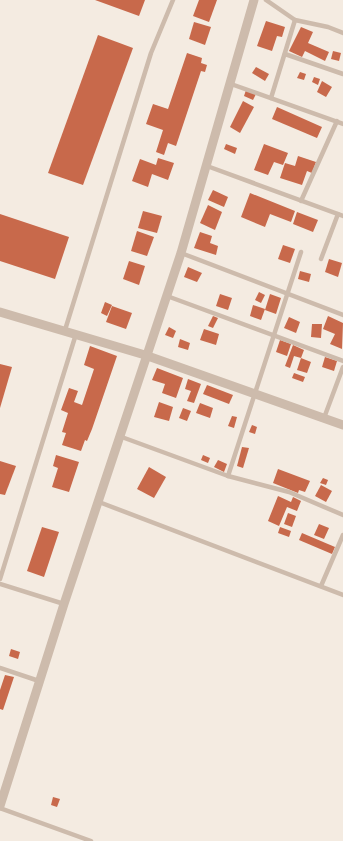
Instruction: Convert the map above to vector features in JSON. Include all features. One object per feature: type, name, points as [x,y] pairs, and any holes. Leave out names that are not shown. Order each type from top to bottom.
[{"type":"street","points":[[0,807],[4,784],[40,680],[99,502],[119,436],[181,253],[254,0]]},
{"type":"street","points":[[0,312],[76,333],[146,355],[343,424]]},
{"type":"lane","points":[[65,330],[151,53],[172,0]]},
{"type":"lane","points":[[266,0],[295,20],[328,27],[343,33]]},
{"type":"lane","points":[[271,98],[295,20]]},
{"type":"lane","points":[[285,54],[343,74]]},
{"type":"lane","points":[[231,84],[343,124]]},
{"type":"lane","points":[[301,201],[337,121]]},
{"type":"lane","points":[[207,166],[340,215],[321,259]]},
{"type":"lane","points":[[228,476],[302,252]]},
{"type":"lane","points":[[181,253],[343,315]]},
{"type":"lane","points":[[167,296],[343,361]]},
{"type":"lane","points":[[0,579],[76,333]]},
{"type":"lane","points":[[324,418],[343,367]]},
{"type":"lane","points":[[119,436],[228,476],[288,492],[343,515]]},
{"type":"lane","points":[[99,502],[343,595]]},
{"type":"lane","points":[[321,586],[343,535]]},
{"type":"lane","points":[[0,584],[64,604]]},
{"type":"lane","points":[[0,668],[40,680]]},
{"type":"lane","points":[[0,807],[91,841]]},
{"type":"building","points":[[95,0],[145,0],[139,16]]},
{"type":"building","points":[[199,0],[217,0],[209,22],[193,16]]},
{"type":"building","points":[[266,21],[285,27],[282,37],[277,36],[272,51],[257,46]]},
{"type":"building","points":[[194,22],[211,27],[205,45],[189,39]]},
{"type":"building","points":[[301,27],[313,32],[308,43],[329,52],[325,61],[305,51],[302,57],[289,51]]},
{"type":"building","points":[[98,35],[133,48],[83,185],[48,173]]},
{"type":"building","points":[[333,51],[341,53],[339,61],[331,59]]},
{"type":"building","points":[[187,53],[202,58],[201,63],[207,65],[205,72],[201,71],[176,146],[168,143],[164,155],[156,152],[163,130],[146,124],[153,104],[168,109]]},
{"type":"building","points":[[256,67],[269,74],[265,81],[252,73]]},
{"type":"building","points":[[300,72],[306,74],[304,80],[297,78]]},
{"type":"building","points":[[314,77],[320,79],[318,85],[312,82]]},
{"type":"building","points":[[322,81],[332,87],[326,97],[317,92]]},
{"type":"building","points":[[246,90],[256,94],[253,100],[244,96]]},
{"type":"building","points":[[243,101],[254,107],[240,133],[230,127]]},
{"type":"building","points":[[277,107],[322,127],[317,138],[272,119]]},
{"type":"building","points":[[226,144],[237,148],[235,154],[224,149]]},
{"type":"building","points":[[264,144],[288,153],[283,165],[274,162],[268,175],[254,170]]},
{"type":"building","points":[[298,156],[316,162],[312,173],[307,171],[302,185],[280,178],[285,163],[295,166]]},
{"type":"building","points":[[158,158],[174,163],[168,180],[152,174],[148,187],[132,181],[140,159],[156,165]]},
{"type":"building","points":[[213,190],[228,197],[224,207],[208,200]]},
{"type":"building","points":[[250,193],[295,211],[291,222],[270,214],[265,227],[241,217]]},
{"type":"building","points":[[208,205],[222,212],[215,230],[200,223]]},
{"type":"building","points":[[143,211],[162,216],[157,233],[138,228]]},
{"type":"building","points":[[297,212],[318,220],[313,232],[293,224]]},
{"type":"building","points":[[0,214],[69,237],[55,279],[0,261]]},
{"type":"building","points":[[137,231],[154,237],[147,256],[131,251]]},
{"type":"building","points":[[200,232],[212,236],[210,243],[218,246],[216,255],[194,248]]},
{"type":"building","points":[[283,245],[295,249],[290,263],[278,259]]},
{"type":"building","points":[[329,259],[342,263],[338,277],[325,272]]},
{"type":"building","points":[[129,261],[145,266],[139,285],[123,279]]},
{"type":"building","points":[[188,267],[202,273],[197,282],[184,277]]},
{"type":"building","points":[[300,271],[311,274],[309,282],[298,279]]},
{"type":"building","points":[[259,292],[265,295],[261,303],[255,300]]},
{"type":"building","points":[[220,294],[232,298],[228,310],[216,306]]},
{"type":"building","points":[[270,294],[281,298],[276,314],[265,310]]},
{"type":"building","points":[[105,302],[112,305],[107,316],[101,313]]},
{"type":"building","points":[[253,305],[265,309],[261,320],[250,316]]},
{"type":"building","points":[[112,306],[132,313],[126,329],[106,322]]},
{"type":"building","points":[[213,316],[218,318],[213,328],[208,326]]},
{"type":"building","points":[[328,316],[343,323],[342,349],[330,344],[335,334],[323,329]]},
{"type":"building","points":[[289,317],[300,322],[296,333],[284,328]]},
{"type":"building","points":[[312,324],[322,324],[321,338],[311,337]]},
{"type":"building","points":[[169,327],[176,331],[173,338],[165,335]]},
{"type":"building","points":[[204,329],[219,334],[216,345],[200,340]]},
{"type":"building","points":[[180,339],[190,343],[188,350],[178,347]]},
{"type":"building","points":[[280,340],[291,344],[287,356],[276,352]]},
{"type":"building","points":[[293,345],[304,350],[301,358],[294,356],[290,368],[285,366]]},
{"type":"building","points":[[90,346],[117,356],[92,429],[87,441],[85,440],[81,451],[62,445],[66,433],[62,432],[68,413],[61,410],[69,388],[78,391],[74,402],[82,405],[94,369],[84,365]]},
{"type":"building","points":[[325,357],[337,361],[334,371],[322,367]]},
{"type":"building","points":[[301,358],[311,362],[307,373],[297,370]]},
{"type":"building","points":[[0,364],[12,367],[0,408]]},
{"type":"building","points":[[157,368],[183,378],[176,398],[162,393],[165,384],[152,380]]},
{"type":"building","points":[[294,373],[305,377],[303,382],[292,378]]},
{"type":"building","points":[[188,379],[201,384],[194,403],[187,401],[191,391],[185,389]]},
{"type":"building","points":[[207,385],[233,395],[229,404],[203,394]]},
{"type":"building","points":[[159,402],[173,407],[169,421],[154,417]]},
{"type":"building","points":[[200,403],[213,408],[210,418],[196,413]]},
{"type":"building","points":[[183,408],[191,411],[187,421],[179,418]]},
{"type":"building","points":[[232,416],[237,417],[234,428],[228,426]]},
{"type":"building","points":[[252,425],[257,427],[255,434],[249,432]]},
{"type":"building","points":[[242,447],[249,448],[243,468],[237,466]]},
{"type":"building","points":[[56,455],[79,462],[69,492],[52,487],[58,468],[53,466]]},
{"type":"building","points":[[203,455],[210,458],[208,463],[201,460]]},
{"type":"building","points":[[218,460],[227,464],[224,472],[214,467]]},
{"type":"building","points":[[0,461],[16,466],[5,495],[0,494]]},
{"type":"building","points":[[149,467],[166,477],[154,498],[137,489]]},
{"type":"building","points":[[278,469],[310,481],[305,492],[299,490],[298,493],[273,483]]},
{"type":"building","points":[[323,478],[328,480],[326,485],[320,483]]},
{"type":"building","points":[[321,485],[332,491],[326,502],[315,496]]},
{"type":"building","points":[[278,496],[291,502],[293,497],[301,501],[297,511],[287,507],[279,526],[268,521]]},
{"type":"building","points":[[288,513],[296,516],[292,527],[284,524]]},
{"type":"building","points":[[319,524],[329,528],[324,539],[314,535]]},
{"type":"building","points":[[42,527],[59,532],[44,577],[27,571]]},
{"type":"building","points":[[280,527],[291,531],[289,537],[278,533]]},
{"type":"building","points":[[302,533],[335,547],[332,554],[299,540]]},
{"type":"building","points":[[11,649],[20,652],[18,659],[9,656]]},
{"type":"building","points":[[5,675],[14,677],[3,710],[0,709],[0,690]]},
{"type":"building","points":[[53,797],[60,799],[57,807],[51,805]]}]
